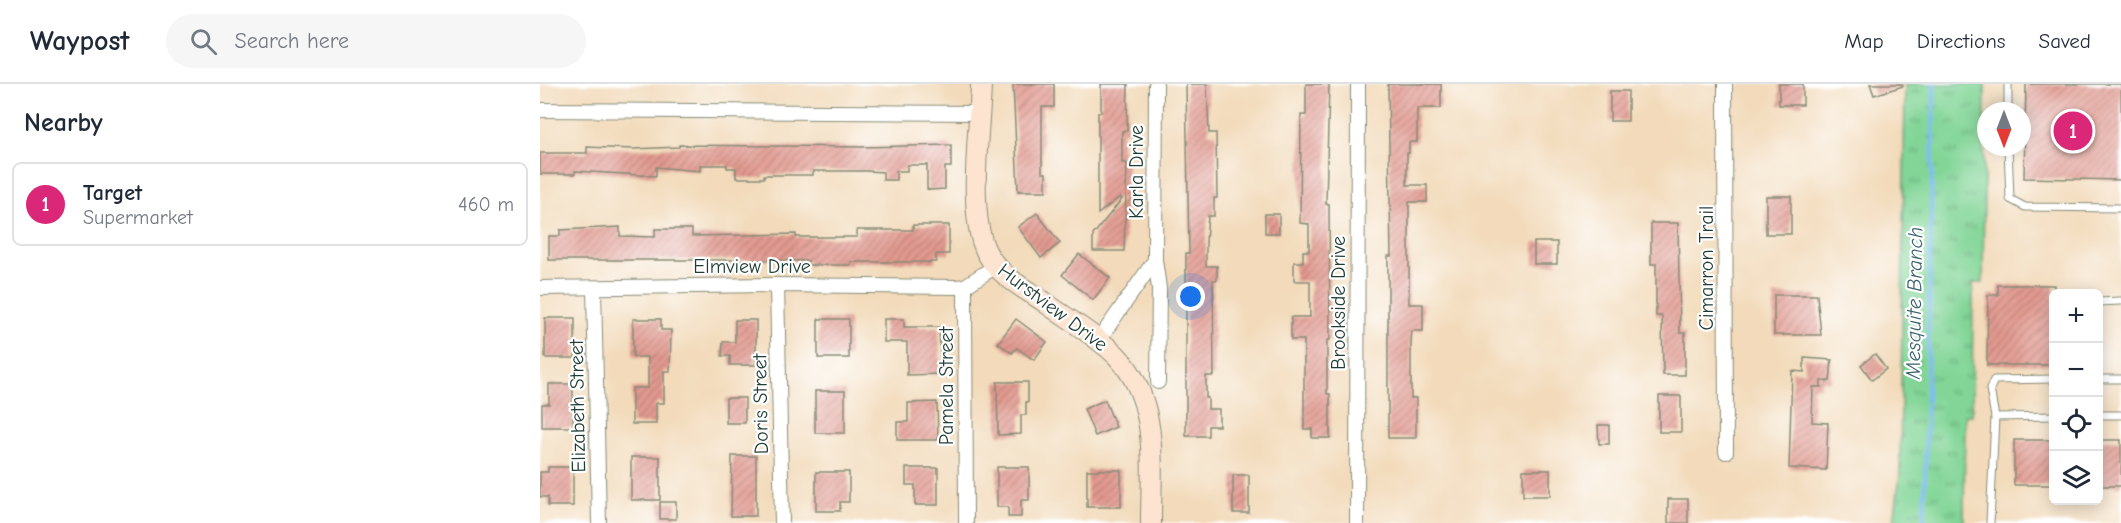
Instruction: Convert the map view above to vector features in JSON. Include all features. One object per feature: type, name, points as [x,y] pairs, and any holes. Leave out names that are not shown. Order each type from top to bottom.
[{"type":"street","name":"Hurstview Drive","points":[[981,84],[976,206],[986,250],[996,266],[1098,340],[1127,369],[1148,412],[1151,445],[1151,523]]},
{"type":"street","name":"Karla Drive","points":[[1156,84],[1155,260],[1159,288],[1158,382]]},
{"type":"street","name":"Brookside Drive","points":[[1357,523],[1358,84]]},
{"type":"street","name":"Cimarron Trail","points":[[1725,84],[1726,452]]},
{"type":"street","points":[[540,110],[980,113]]},
{"type":"street","points":[[1098,340],[1155,260]]},
{"type":"street","points":[[965,286],[996,266]]},
{"type":"street","name":"Elmview Drive","points":[[540,288],[777,285],[965,286]]},
{"type":"street","name":"Doris Street","points":[[777,285],[782,523]]},
{"type":"street","name":"Pamela Street","points":[[965,286],[966,523]]},
{"type":"street","name":"Elizabeth Street","points":[[594,288],[599,523]]},
{"type":"lane","points":[[2008,84],[2008,102]]},
{"type":"lane","points":[[2008,156],[2010,199],[2025,207],[2121,208]]},
{"type":"lane","points":[[2103,302],[2121,301]]},
{"type":"lane","points":[[1990,523],[1995,417],[1990,389],[1995,380],[2049,379]]},
{"type":"lane","points":[[2103,379],[2121,379]]},
{"type":"lane","points":[[2103,415],[2121,415]]},
{"type":"lane","points":[[1995,417],[2049,416]]},
{"type":"green space","points":[[1905,84],[1985,84],[1985,102],[1977,102],[1977,156],[1984,156],[1983,283],[1973,283],[1972,415],[1965,415],[1964,523],[1894,523],[1900,474]]},
{"type":"building","points":[[1013,84],[1054,84],[1054,107],[1042,107],[1042,173],[1046,173],[1046,191],[1018,191]]},
{"type":"building","points":[[1101,84],[1128,84],[1127,131],[1122,131],[1122,163],[1127,163],[1124,251],[1093,251],[1093,235],[1122,199],[1120,197],[1098,214],[1098,112],[1101,112]]},
{"type":"building","points":[[1186,84],[1207,84],[1209,133],[1216,133],[1217,198],[1214,198],[1214,216],[1208,216],[1206,241],[1206,266],[1217,266],[1217,280],[1213,280],[1214,376],[1206,376],[1206,398],[1208,398],[1208,409],[1219,409],[1219,426],[1208,426],[1208,436],[1186,436],[1186,253],[1189,253]]},
{"type":"building","points":[[1306,84],[1329,84],[1326,204],[1329,204],[1330,340],[1327,340],[1327,394],[1330,394],[1330,438],[1312,438],[1312,429],[1304,429],[1304,340],[1291,340],[1291,317],[1310,317],[1310,281],[1294,281],[1294,262],[1303,262],[1303,251],[1309,251],[1309,224],[1300,223],[1301,115],[1306,115]]},
{"type":"building","points":[[1388,84],[1441,84],[1441,108],[1417,108],[1417,142],[1409,142],[1409,153],[1407,153],[1407,185],[1427,185],[1427,202],[1409,202],[1409,304],[1423,304],[1423,331],[1412,331],[1411,341],[1411,398],[1416,398],[1416,438],[1388,438],[1388,256],[1391,256]]},
{"type":"building","points":[[1779,84],[1803,84],[1803,105],[1779,105]]},
{"type":"building","points":[[1870,84],[1902,84],[1903,86],[1874,95]]},
{"type":"building","points":[[2026,84],[2121,84],[2121,180],[2024,178],[2024,156],[2031,156],[2031,102],[2026,102]]},
{"type":"building","points":[[1610,91],[1628,91],[1628,121],[1610,121]]},
{"type":"building","points":[[679,145],[861,147],[951,145],[951,167],[945,167],[945,189],[930,190],[927,189],[927,165],[907,165],[907,171],[896,171],[896,180],[883,180],[883,172],[867,171],[813,171],[813,175],[764,175],[764,178],[736,178],[736,168],[727,168],[727,165],[700,165],[700,171],[656,167],[656,176],[575,171],[575,174],[540,174],[540,153],[587,153],[587,147],[633,149],[679,147]]},
{"type":"building","points":[[1766,196],[1791,196],[1791,234],[1766,234]]},
{"type":"building","points":[[1037,213],[1060,243],[1041,258],[1018,227]]},
{"type":"building","points":[[1265,214],[1279,214],[1279,233],[1265,233]]},
{"type":"building","points":[[1651,223],[1678,223],[1680,333],[1685,333],[1685,375],[1663,375],[1662,316],[1656,316],[1656,264],[1651,264]]},
{"type":"building","points":[[913,225],[949,225],[949,254],[936,254],[936,262],[851,262],[851,265],[808,265],[808,261],[759,260],[549,260],[549,236],[560,236],[560,230],[620,227],[620,236],[655,237],[655,229],[692,229],[692,236],[796,234],[796,237],[857,237],[857,230],[913,230]]},
{"type":"building","points":[[1534,242],[1557,242],[1557,264],[1534,264]]},
{"type":"building","points":[[1079,254],[1110,278],[1093,300],[1062,275]]},
{"type":"building","points":[[1998,285],[2054,285],[2054,289],[2049,289],[2049,365],[1987,365],[1988,295],[1998,295]]},
{"type":"building","points":[[1774,295],[1817,295],[1821,335],[1774,335]]},
{"type":"building","points":[[545,318],[575,318],[575,358],[545,358]]},
{"type":"building","points":[[633,319],[661,319],[661,330],[671,330],[670,371],[664,371],[664,403],[656,403],[656,424],[632,424],[632,388],[648,388],[648,357],[633,357]]},
{"type":"building","points":[[818,319],[849,319],[849,358],[818,358]]},
{"type":"building","points":[[884,319],[904,319],[904,327],[939,327],[941,374],[907,375],[907,342],[884,342]]},
{"type":"building","points":[[1016,319],[1047,342],[1034,360],[1017,348],[1012,353],[998,343]]},
{"type":"building","points":[[735,320],[756,320],[756,365],[730,365],[730,356],[722,356],[723,342],[735,342]]},
{"type":"building","points":[[1875,354],[1886,369],[1872,380],[1861,365]]},
{"type":"building","points":[[1804,358],[1832,360],[1830,381],[1821,381],[1821,387],[1813,387],[1812,422],[1828,423],[1826,470],[1789,468],[1792,371],[1804,372]]},
{"type":"building","points":[[997,382],[1028,382],[1028,402],[1026,402],[1026,415],[1021,415],[1021,434],[998,435]]},
{"type":"building","points":[[549,384],[573,384],[573,427],[542,427],[542,404],[549,404]]},
{"type":"building","points":[[815,391],[845,391],[845,433],[815,433]]},
{"type":"building","points":[[1659,396],[1681,396],[1681,432],[1659,432]]},
{"type":"building","points":[[726,398],[745,398],[745,423],[726,423]]},
{"type":"building","points":[[1105,400],[1116,427],[1095,436],[1084,409]]},
{"type":"building","points":[[937,402],[938,440],[897,440],[897,422],[908,422],[908,403]]},
{"type":"building","points":[[1598,425],[1609,425],[1609,444],[1599,444]]},
{"type":"building","points":[[2014,440],[2049,440],[2049,485],[2014,485]]},
{"type":"building","points":[[2103,440],[2121,440],[2121,486],[2103,486]]},
{"type":"building","points":[[732,456],[756,456],[756,516],[731,516]]},
{"type":"building","points":[[631,457],[660,457],[660,500],[631,500]]},
{"type":"building","points":[[548,467],[573,467],[573,506],[548,506],[548,497],[540,497],[540,472],[548,472]]},
{"type":"building","points":[[997,467],[1029,467],[1029,500],[1021,500],[1021,517],[1008,517],[1008,507],[997,507]]},
{"type":"building","points":[[906,468],[938,468],[938,505],[915,505],[915,485],[906,485]]},
{"type":"building","points":[[1087,470],[1121,470],[1121,507],[1087,507]]},
{"type":"building","points":[[1523,470],[1550,470],[1550,496],[1523,496]]},
{"type":"building","points":[[816,472],[849,472],[849,502],[840,502],[840,511],[816,511]]},
{"type":"building","points":[[1233,475],[1249,475],[1249,513],[1233,513]]},
{"type":"building","points":[[1668,499],[1688,499],[1688,523],[1668,523]]},
{"type":"building","points":[[660,502],[676,502],[676,519],[660,519]]},
{"type":"waterway","name":"Mesquite Branch","points":[[1924,523],[1934,84]]},
{"type":"place","name":"Target","points":[[2073,131]]}]
